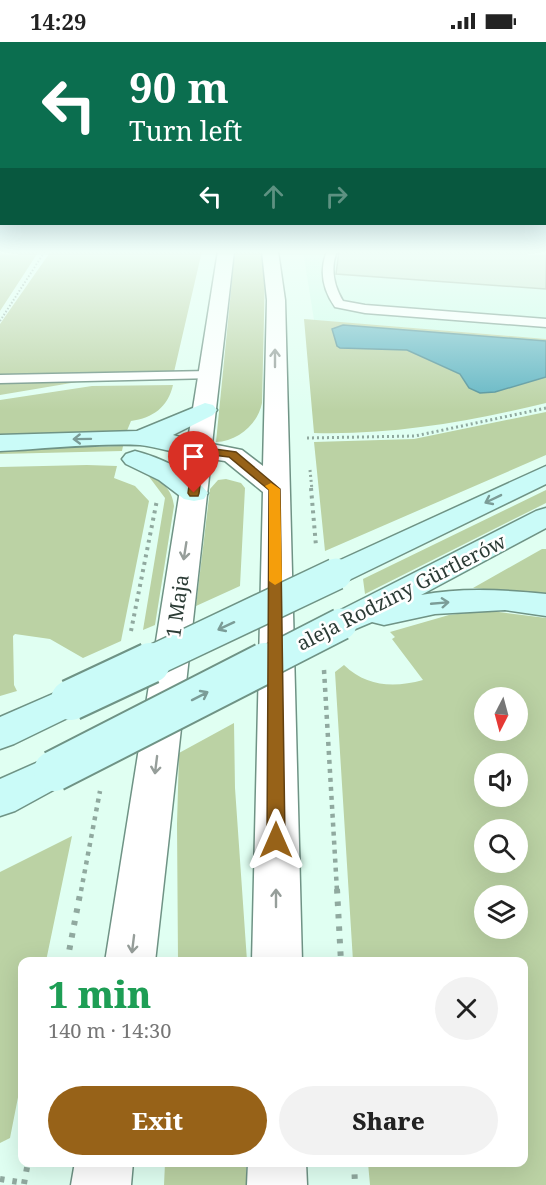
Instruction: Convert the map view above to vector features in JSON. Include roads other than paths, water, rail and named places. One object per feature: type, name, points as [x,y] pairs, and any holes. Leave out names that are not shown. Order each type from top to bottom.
[{"type":"main road","points":[[0,460],[138,449],[205,410]]},
{"type":"main road","points":[[0,443],[200,450]]},
{"type":"main road","points":[[138,449],[194,493]]},
{"type":"main road","name":"aleja Rodziny Gürtlerów","points":[[0,734],[546,474]]},
{"type":"main road","name":"aleja Rodziny Gürtlerów","points":[[0,799],[546,517]]},
{"type":"main road","points":[[341,624],[435,603],[505,600],[546,605]]},
{"type":"main road","points":[[0,713],[71,700]]},
{"type":"street","name":"1 Maja","points":[[131,957],[219,304]]},
{"type":"street","points":[[276,304],[277,957]]},
{"type":"street","points":[[200,450],[240,441],[275,417]]},
{"type":"street","points":[[200,450],[233,455],[275,489]]},
{"type":"street","points":[[101,1185],[103,1167]]},
{"type":"street","points":[[277,1167],[277,1185]]},
{"type":"lane","points":[[340,304],[348,307],[546,323]]},
{"type":"lane","points":[[0,379],[209,375]]},
{"type":"water","points":[[343,325],[546,341],[546,377],[495,392],[480,393],[469,388],[460,374],[407,350],[340,348],[337,346],[332,329]]}]
